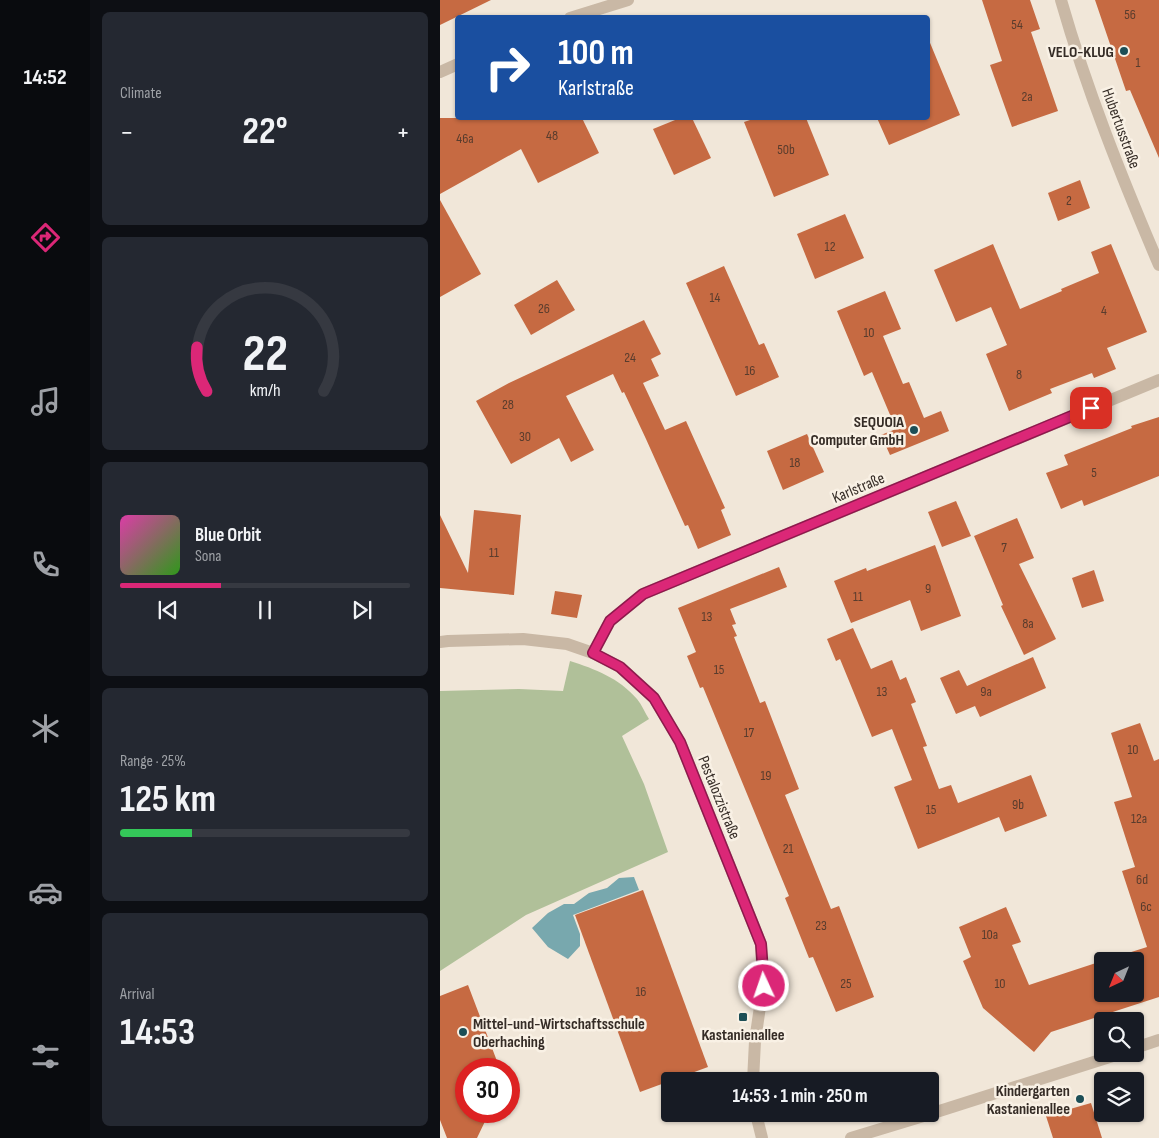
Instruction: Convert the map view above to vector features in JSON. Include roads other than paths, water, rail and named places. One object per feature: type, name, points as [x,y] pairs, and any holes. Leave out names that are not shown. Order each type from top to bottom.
[{"type":"street","points":[[580,15],[628,0]]},
{"type":"street","name":"Hubertusstraße","points":[[1061,0],[1111,150],[1159,265]]},
{"type":"street","points":[[440,72],[455,65]]},
{"type":"street","name":"Karlstraße","points":[[593,653],[610,621],[643,594],[1159,380]]},
{"type":"street","name":"Pestalozzistraße","points":[[440,642],[524,639],[567,644],[593,653],[620,667],[654,698],[680,742],[761,944],[764,986],[755,1041],[753,1072]]},
{"type":"street","points":[[1144,1045],[1159,1040]]},
{"type":"street","points":[[939,1111],[1094,1062]]},
{"type":"street","points":[[758,1122],[762,1138]]},
{"type":"street","points":[[851,1138],[904,1122]]},
{"type":"water","points":[[634,877],[639,890],[573,915],[580,934],[580,946],[568,959],[548,947],[532,928],[548,913],[564,904],[574,904],[589,893],[607,888],[619,878]]},
{"type":"place","name":"VELO-KLUG","points":[[1124,51]]},
{"type":"place","name":"SEQUOIA Computer GmbH","points":[[914,430]]},
{"type":"place","name":"Kastanienallee","points":[[743,1017]]},
{"type":"place","name":"Mittel-und-Wirtschaftsschule Oberhaching","points":[[463,1032]]},
{"type":"place","name":"Kindergarten Kastanienallee","points":[[1080,1099]]}]
